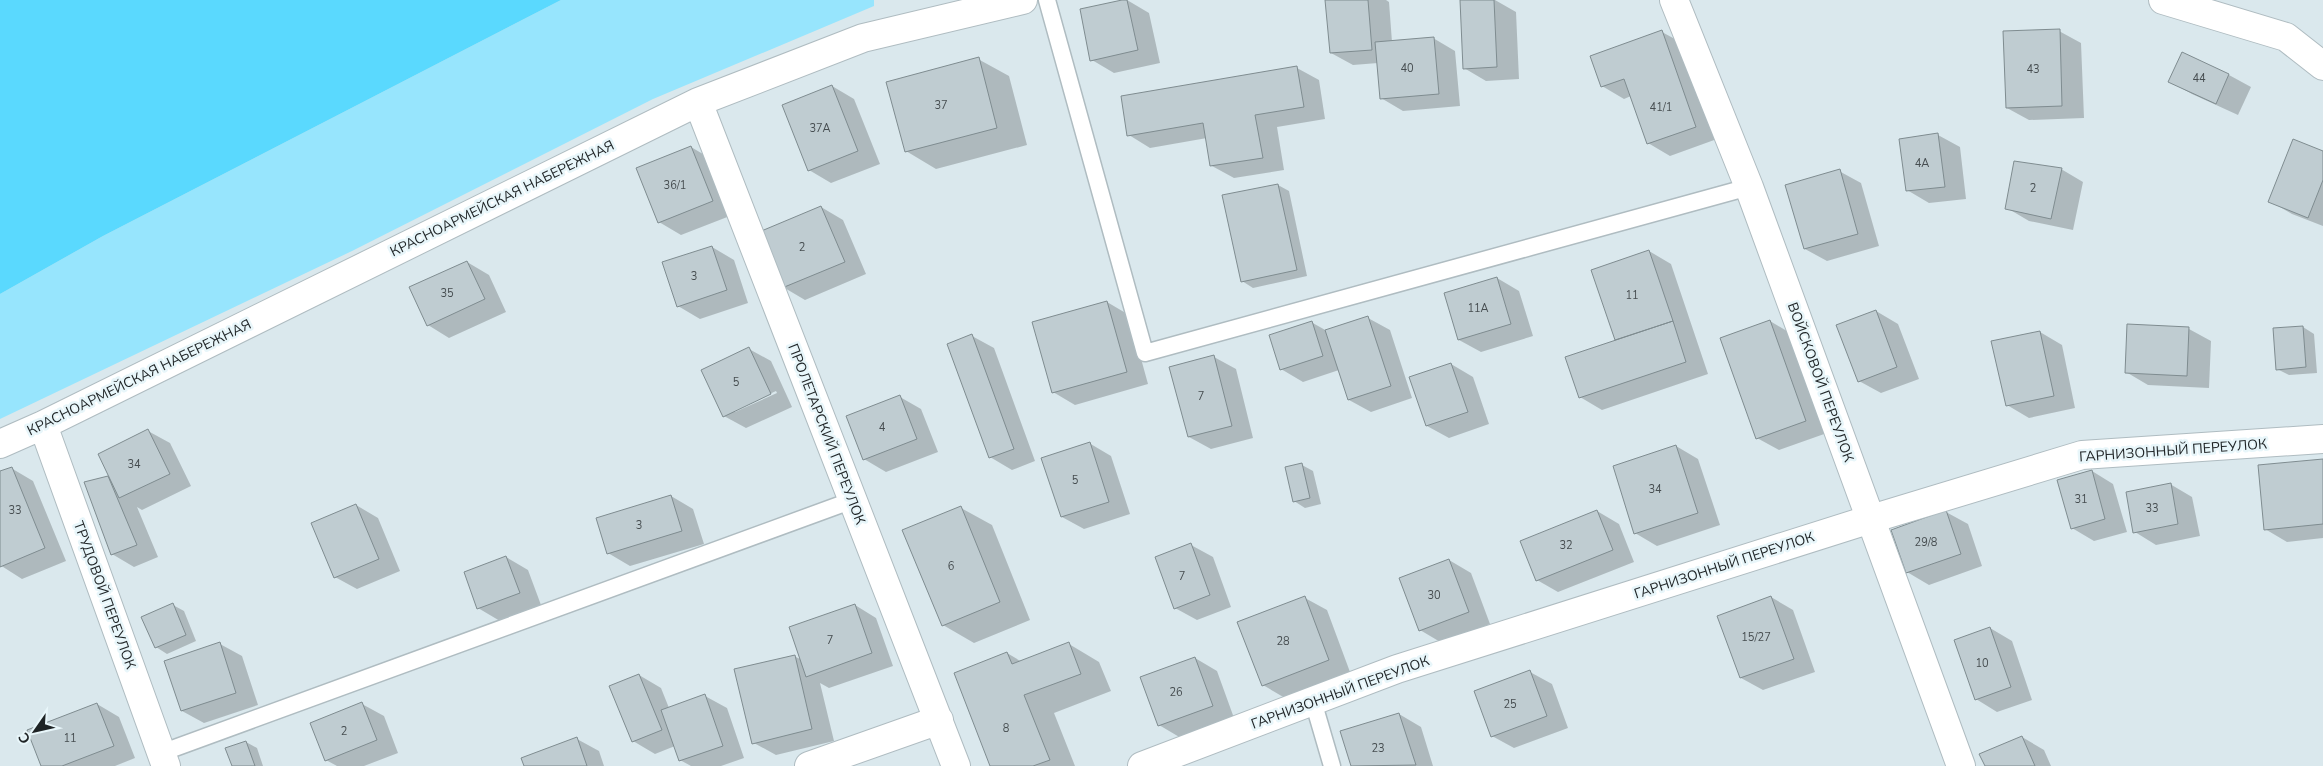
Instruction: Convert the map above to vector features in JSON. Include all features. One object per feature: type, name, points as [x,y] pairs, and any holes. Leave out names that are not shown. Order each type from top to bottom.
[{"type":"street","name":"КРАСНОАРМЕЙСКАЯ НАБЕРЕЖНАЯ","points":[[0,444],[44,425],[698,102],[863,38],[1022,0]]},
{"type":"street","name":"ВОЙСКОВОЙ ПЕРЕУЛОК","points":[[1674,0],[1749,187],[1961,766]]},
{"type":"street","points":[[2163,0],[2286,37],[2323,66]]},
{"type":"street","name":"ПРОЛЕТАРСКИЙ ПЕРЕУЛОК","points":[[698,102],[956,766]]},
{"type":"street","name":"ТРУДОВОЙ ПЕРЕУЛОК","points":[[44,425],[164,759]]},
{"type":"street","name":"ГАРНИЗОННЫЙ ПЕРЕУЛОК","points":[[1142,766],[1397,669],[1871,519],[2082,455],[2323,439]]},
{"type":"street","points":[[809,766],[939,720]]},
{"type":"lane","points":[[1047,0],[1144,353],[1749,187]]},
{"type":"lane","points":[[164,759],[853,500]]},
{"type":"lane","points":[[1312,702],[1332,766]]},
{"type":"shaded area","points":[[0,0],[561,0],[103,236],[0,294]]},
{"type":"shaded area","points":[[561,0],[874,0],[874,6],[653,99],[352,251],[0,419],[0,294],[103,236]]},
{"type":"building","points":[[1127,0],[1138,50],[1090,61],[1080,9]]},
{"type":"building","points":[[1325,0],[1368,0],[1372,50],[1330,53]]},
{"type":"building","points":[[1460,0],[1494,0],[1497,67],[1463,69]]},
{"type":"building","points":[[2060,29],[2062,106],[2006,108],[2003,31]]},
{"type":"building","points":[[1662,30],[1696,127],[1647,144],[1624,79],[1601,87],[1590,56]]},
{"type":"building","points":[[1434,37],[1439,94],[1380,99],[1375,42]]},
{"type":"building","points":[[2182,52],[2229,74],[2216,104],[2168,82]]},
{"type":"building","points":[[979,57],[997,128],[905,152],[886,82]]},
{"type":"building","points":[[1297,66],[1304,107],[1255,115],[1263,158],[1210,166],[1203,123],[1127,136],[1121,96]]},
{"type":"building","points":[[832,85],[858,151],[808,171],[782,105]]},
{"type":"building","points":[[1938,133],[1945,187],[1906,191],[1899,139]]},
{"type":"building","points":[[2293,139],[2323,151],[2323,180],[2308,218],[2268,202]]},
{"type":"building","points":[[691,146],[713,201],[658,223],[636,168]]},
{"type":"building","points":[[2014,161],[2062,168],[2051,219],[2005,209]]},
{"type":"building","points":[[1840,169],[1858,234],[1804,249],[1785,185]]},
{"type":"building","points":[[1278,184],[1297,270],[1241,282],[1222,195]]},
{"type":"building","points":[[821,206],[845,262],[782,288],[759,232]]},
{"type":"building","points":[[712,246],[727,290],[677,307],[662,262]]},
{"type":"building","points":[[1649,250],[1673,321],[1615,340],[1591,270]]},
{"type":"building","points":[[467,261],[485,299],[427,326],[409,287]]},
{"type":"building","points":[[1497,277],[1511,324],[1458,340],[1444,293]]},
{"type":"building","points":[[1107,301],[1127,372],[1052,393],[1032,322]]},
{"type":"building","points":[[1876,310],[1897,367],[1858,382],[1836,325]]},
{"type":"building","points":[[1368,316],[1391,386],[1348,400],[1325,330]]},
{"type":"building","points":[[1770,320],[1806,421],[1756,439],[1720,338]]},
{"type":"building","points":[[1312,321],[1323,356],[1280,370],[1269,335]]},
{"type":"building","points":[[1673,321],[1686,362],[1579,398],[1565,357]]},
{"type":"building","points":[[2127,324],[2189,327],[2187,376],[2125,373]]},
{"type":"building","points":[[2303,326],[2306,367],[2276,370],[2273,328]]},
{"type":"building","points":[[2040,331],[2054,396],[2006,406],[1991,341]]},
{"type":"building","points":[[972,334],[1014,449],[989,458],[947,344]]},
{"type":"building","points":[[749,347],[771,394],[723,417],[701,370]]},
{"type":"building","points":[[1214,355],[1232,426],[1188,437],[1169,367]]},
{"type":"building","points":[[1451,363],[1468,412],[1426,426],[1409,377]]},
{"type":"building","points":[[900,395],[917,439],[863,460],[846,416]]},
{"type":"building","points":[[148,429],[170,474],[119,498],[98,454]]},
{"type":"building","points":[[1090,442],[1109,502],[1061,517],[1041,458]]},
{"type":"building","points":[[1676,445],[1698,513],[1634,534],[1613,466]]},
{"type":"building","points":[[2323,459],[2323,524],[2264,530],[2258,465]]},
{"type":"building","points":[[1302,463],[1310,498],[1293,502],[1285,467]]},
{"type":"building","points":[[12,467],[45,548],[0,567],[0,471]]},
{"type":"building","points":[[2092,470],[2105,519],[2071,529],[2057,480]]},
{"type":"building","points":[[108,476],[137,545],[111,555],[84,482]]},
{"type":"building","points":[[2171,483],[2178,524],[2133,533],[2126,492]]},
{"type":"building","points":[[671,495],[682,531],[607,554],[596,518]]},
{"type":"building","points":[[356,504],[379,559],[334,578],[311,523]]},
{"type":"building","points":[[961,506],[1000,602],[942,626],[902,530]]},
{"type":"building","points":[[1597,510],[1613,550],[1536,581],[1520,541]]},
{"type":"building","points":[[1946,510],[1961,554],[1906,573],[1891,530]]},
{"type":"building","points":[[1191,543],[1210,595],[1174,609],[1155,557]]},
{"type":"building","points":[[506,556],[520,593],[477,609],[464,572]]},
{"type":"building","points":[[1449,559],[1469,612],[1419,631],[1399,578]]},
{"type":"building","points":[[1305,596],[1329,660],[1262,686],[1237,622]]},
{"type":"building","points":[[1771,596],[1794,659],[1740,678],[1717,616]]},
{"type":"building","points":[[173,603],[186,635],[155,648],[141,617]]},
{"type":"building","points":[[855,604],[872,653],[806,677],[789,627]]},
{"type":"building","points":[[1990,627],[2011,687],[1975,700],[1954,640]]},
{"type":"building","points":[[220,642],[236,693],[181,711],[164,661]]},
{"type":"building","points":[[1069,642],[1081,674],[1024,695],[1050,760],[1033,766],[990,766],[954,673],[1007,652],[1012,664]]},
{"type":"building","points":[[795,655],[812,729],[752,744],[734,669]]},
{"type":"building","points":[[1195,657],[1213,706],[1158,726],[1140,677]]},
{"type":"building","points":[[1530,670],[1547,716],[1491,737],[1474,691]]},
{"type":"building","points":[[639,674],[662,730],[632,742],[609,686]]},
{"type":"building","points":[[705,694],[723,746],[679,761],[661,710]]},
{"type":"building","points":[[362,702],[377,740],[325,761],[310,723]]},
{"type":"building","points":[[97,703],[114,746],[62,766],[41,766],[27,730]]},
{"type":"building","points":[[1399,713],[1416,765],[1351,766],[1340,731]]},
{"type":"building","points":[[2022,736],[2035,766],[1985,766],[1979,754]]},
{"type":"building","points":[[577,737],[587,766],[524,766],[521,758]]},
{"type":"building","points":[[246,741],[255,766],[232,766],[225,748]]}]
